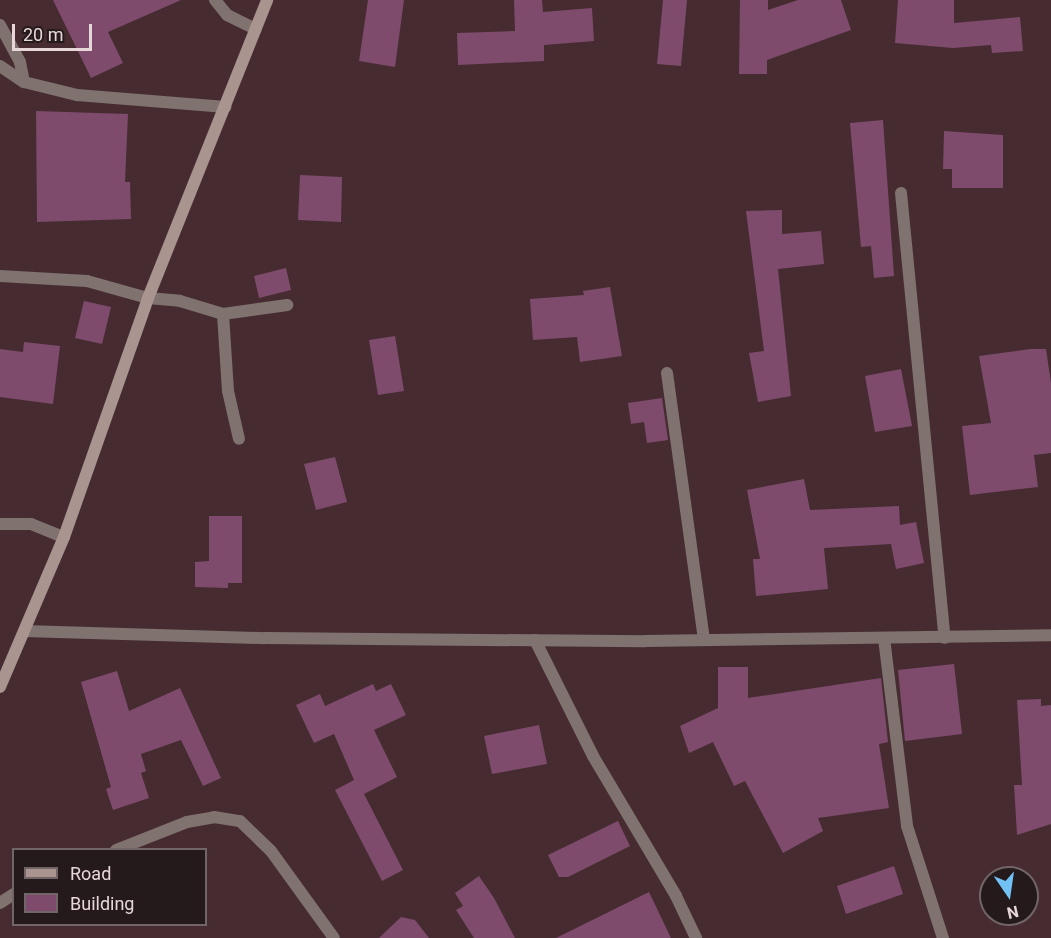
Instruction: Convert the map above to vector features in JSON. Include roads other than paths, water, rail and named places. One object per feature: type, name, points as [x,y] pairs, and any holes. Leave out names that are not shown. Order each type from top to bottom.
[{"type":"main road","points":[[0,687],[64,537],[148,297],[267,0]]},
{"type":"street","points":[[215,0],[227,15],[256,29]]},
{"type":"street","points":[[0,25],[20,62],[24,82]]},
{"type":"street","points":[[0,66],[24,82],[77,94],[226,107]]},
{"type":"street","points":[[901,193],[945,638]]},
{"type":"street","points":[[0,276],[87,282],[148,297],[180,301],[223,314],[287,305]]},
{"type":"street","points":[[223,314],[228,391],[239,440]]},
{"type":"street","points":[[667,373],[704,638]]},
{"type":"street","points":[[0,524],[31,524],[64,537]]},
{"type":"street","points":[[24,631],[265,638],[535,640],[945,638],[1051,635]]},
{"type":"street","points":[[884,638],[907,826],[943,938]]},
{"type":"street","points":[[535,640],[593,756],[676,896],[696,938]]},
{"type":"street","points":[[119,848],[187,822],[214,817],[240,821],[271,851],[334,938]]}]
